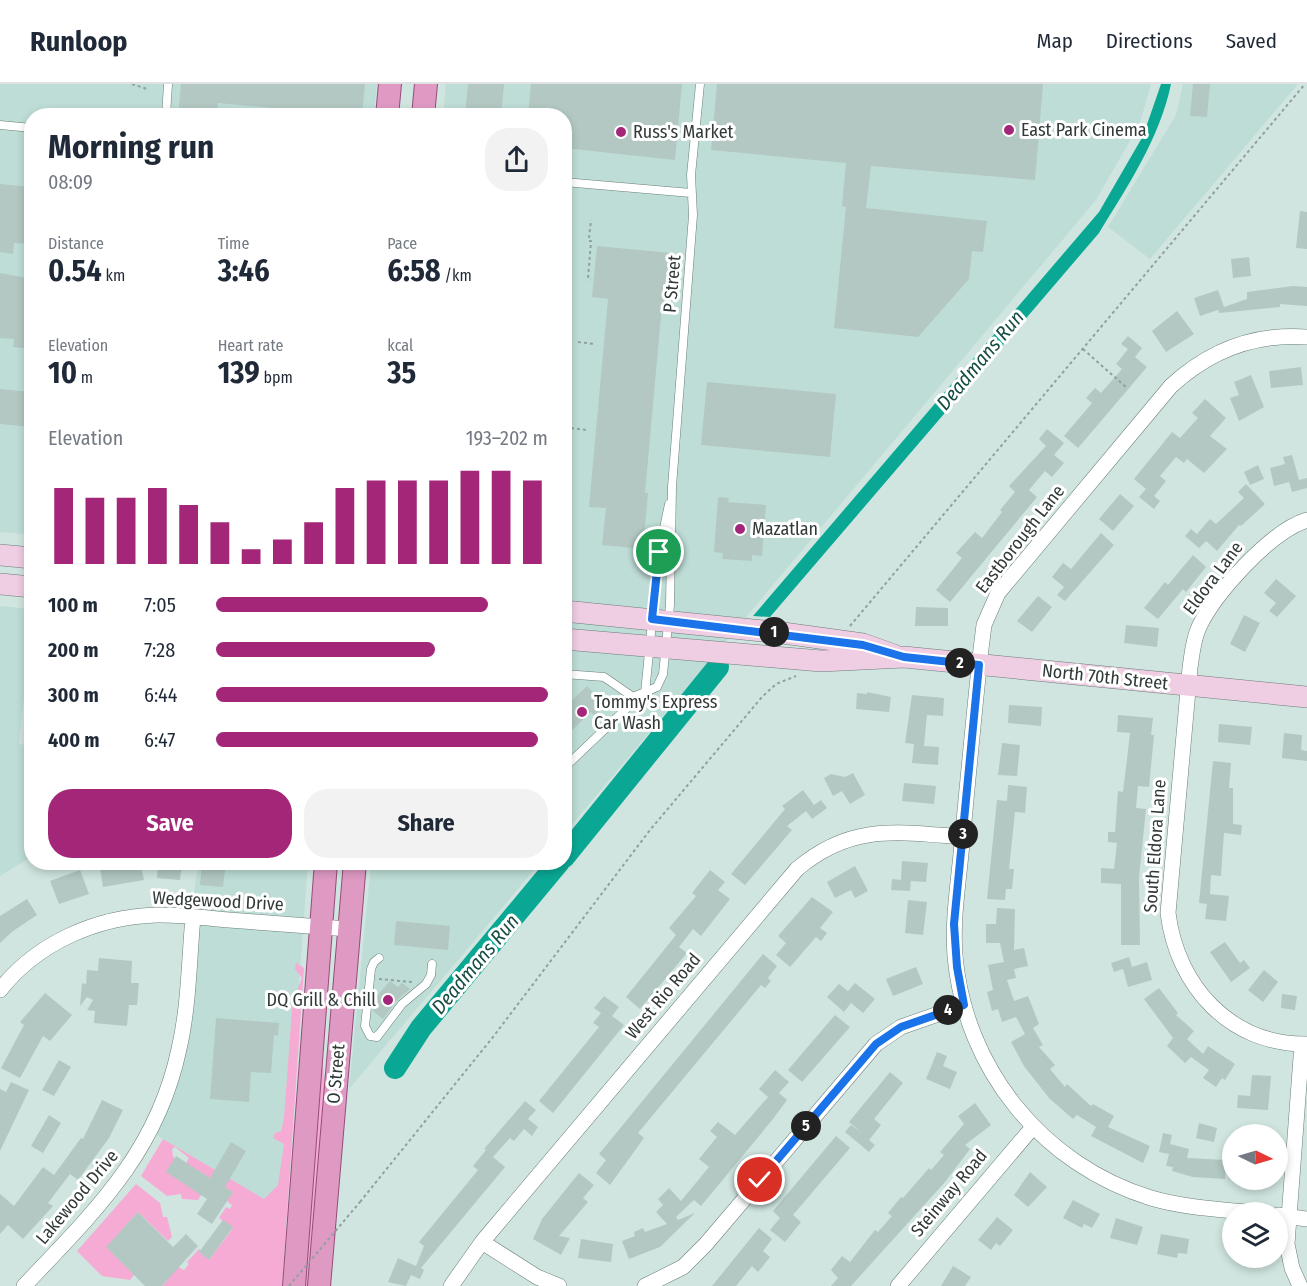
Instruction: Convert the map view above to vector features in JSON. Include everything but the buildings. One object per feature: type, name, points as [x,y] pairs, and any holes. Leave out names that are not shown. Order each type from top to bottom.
[{"type":"main road","points":[[388,108],[390,84]]},
{"type":"main road","points":[[424,108],[426,84]]},
{"type":"main road","points":[[0,555],[24,557]]},
{"type":"main road","points":[[0,584],[24,586]]},
{"type":"main road","name":"North 70th Street","points":[[572,612],[863,645],[904,657]]},
{"type":"main road","name":"North 70th Street","points":[[572,640],[821,661],[904,657],[1307,697]]},
{"type":"main road","name":"O Street","points":[[294,1286],[326,870]]},
{"type":"main road","name":"O Street","points":[[319,1286],[354,870]]},
{"type":"street","name":"Eastborough Lane","points":[[1222,1209],[1179,1204],[1123,1187],[1079,1164],[1032,1127],[1004,1091],[984,1058],[964,1005],[957,967],[954,924],[979,665],[984,626],[998,593],[1171,386],[1204,359],[1226,348],[1272,337],[1307,338]]},
{"type":"street","name":"Eldora Lane","points":[[1188,686],[1196,634],[1212,607],[1267,542],[1289,527],[1307,520]]},
{"type":"street","name":"South Eldora Lane","points":[[1188,686],[1168,900],[1173,944],[1190,980],[1224,1017],[1250,1032],[1304,1044]]},
{"type":"street","name":"West Rio Road","points":[[451,1286],[482,1242],[804,862],[833,844],[873,833],[904,832],[963,837]]},
{"type":"street","name":"Wedgewood Drive","points":[[0,990],[29,960],[76,932],[129,917],[157,915],[348,929]]},
{"type":"street","name":"Lakewood Drive","points":[[24,1286],[118,1184],[150,1131],[170,1083],[180,1046],[193,917]]},
{"type":"street","points":[[645,1286],[683,1267],[706,1244],[876,1044],[901,1027],[964,1005]]},
{"type":"street","points":[[1285,1202],[1304,1044]]},
{"type":"street","name":"Steinway Road","points":[[898,1286],[1032,1127]]},
{"type":"street","points":[[1288,1217],[1307,1219]]},
{"type":"street","points":[[482,1242],[537,1277],[559,1286]]},
{"type":"street","points":[[1288,1252],[1300,1286]]},
{"type":"lane","points":[[166,108],[168,84]]},
{"type":"lane","name":"P Street","points":[[657,648],[693,215],[691,193],[700,84]]},
{"type":"lane","points":[[0,125],[24,127]]},
{"type":"lane","points":[[572,183],[691,193]]},
{"type":"lane","name":"P Street","points":[[657,648],[660,620],[659,552],[672,487]]},
{"type":"lane","points":[[645,693],[657,648]]},
{"type":"lane","points":[[572,760],[626,709],[633,697],[657,687],[663,674],[657,648]]},
{"type":"lane","points":[[572,674],[604,677],[633,697]]},
{"type":"lane","points":[[379,958],[371,969],[365,1026],[370,1036],[377,1036],[402,1004],[426,984],[431,975],[432,964]]},
{"type":"path","points":[[132,84],[147,89]]},
{"type":"path","points":[[844,633],[1305,84]]},
{"type":"path","points":[[590,280],[588,279],[591,220]]},
{"type":"path","points":[[578,342],[594,344]]},
{"type":"path","points":[[1083,349],[1127,388]]},
{"type":"path","points":[[572,428],[586,430]]},
{"type":"path","points":[[289,1286],[493,1037],[650,830],[762,697],[777,684],[799,676]]},
{"type":"path","points":[[373,979],[414,982]]},
{"type":"shaded area","points":[[0,84],[377,84],[375,108],[24,108],[24,534],[0,532]]},
{"type":"shaded area","points":[[446,84],[1151,84],[1140,123],[1096,200],[572,824],[572,108],[444,108]]},
{"type":"shaded area","points":[[1183,84],[1298,84],[1150,259],[1108,227],[1176,115]]},
{"type":"shaded area","points":[[0,606],[24,608],[24,697],[19,744],[24,745],[24,861],[0,876]]},
{"type":"shaded area","points":[[197,870],[307,870],[284,1185],[268,1202],[150,1131],[170,1083]]},
{"type":"shaded area","points":[[370,870],[534,870],[349,1089]]},
{"type":"shaded area","points":[[296,963],[304,968],[282,1286],[162,1286],[167,1281],[120,1234],[134,1275],[130,1280],[102,1276],[77,1251],[136,1184],[160,1203],[163,1217],[167,1217],[172,1237],[168,1241],[138,1212],[125,1226],[172,1273],[178,1267],[184,1270],[189,1264],[187,1262],[199,1249],[209,1260],[233,1228],[219,1218],[226,1207],[230,1209],[232,1205],[227,1201],[232,1192],[186,1163],[189,1158],[175,1147],[172,1149],[173,1156],[201,1195],[198,1200],[182,1199],[181,1194],[167,1196],[141,1176],[163,1139],[264,1199],[278,1185],[284,1144],[273,1138],[275,1133],[281,1131],[284,1118],[293,999],[299,996],[298,988],[302,978],[295,969]]},
{"type":"shaded area","points":[[322,1058],[325,1085],[312,1286],[303,1286]]},
{"type":"water","points":[[1161,84],[1171,84],[1159,124],[1141,162],[1099,233],[770,617],[753,616],[1099,212],[1143,136]]},
{"type":"waterway","name":"Deadmans Run","points":[[572,847],[718,667]]},
{"type":"waterway","name":"Deadmans Run","points":[[395,1068],[421,1028],[552,870]]},
{"type":"place","name":"East Park Cinema","points":[[1009,130]]},
{"type":"place","name":"Russ's Market","points":[[621,132]]},
{"type":"place","name":"Mazatlan","points":[[740,529]]},
{"type":"place","name":"Tommy's Express Car Wash","points":[[582,712]]},
{"type":"place","name":"DQ Grill & Chill","points":[[388,1000]]},
{"type":"route","points":[[659,552],[652,619],[783,633],[863,645],[904,657],[979,665],[954,924],[958,980],[964,1005],[919,1019],[892,1032],[876,1044],[760,1180]]}]
